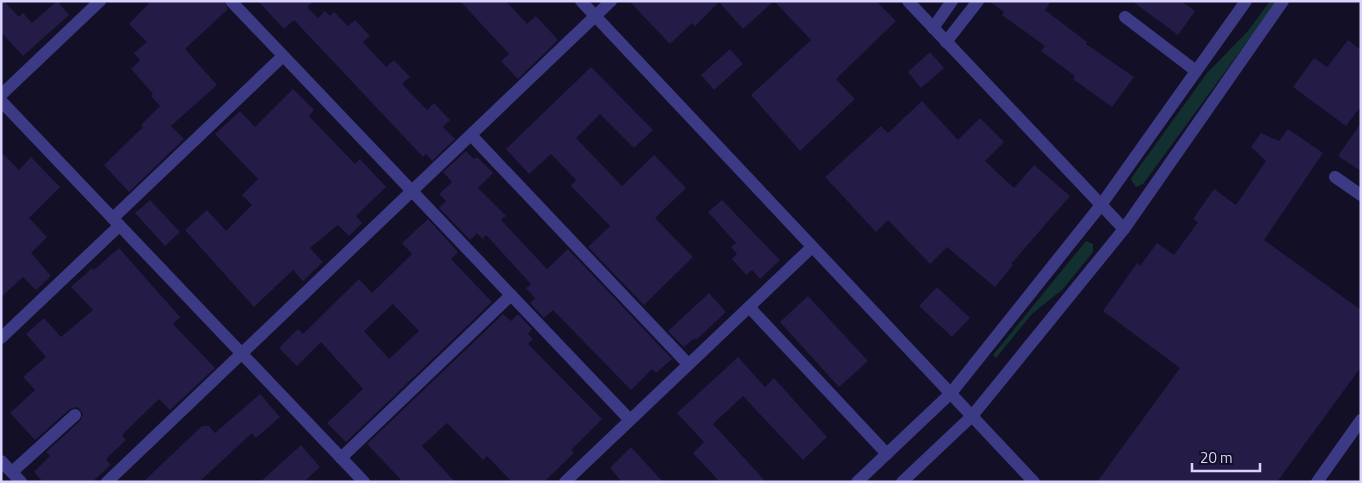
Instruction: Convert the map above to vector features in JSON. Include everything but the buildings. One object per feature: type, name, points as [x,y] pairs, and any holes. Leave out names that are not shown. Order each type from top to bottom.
[{"type":"street","points":[[1,95],[100,1]]},
{"type":"street","points":[[231,1],[630,420]]},
{"type":"street","points":[[581,1],[1034,482]]},
{"type":"street","points":[[107,482],[612,1]]},
{"type":"street","points":[[908,1],[1124,229]]},
{"type":"street","points":[[933,28],[952,1]]},
{"type":"street","points":[[946,42],[978,1]]},
{"type":"street","points":[[857,482],[951,393],[1101,205],[1246,1]]},
{"type":"street","points":[[902,482],[972,416],[1124,229],[1283,1]]},
{"type":"street","points":[[1125,16],[1196,71]]},
{"type":"street","points":[[1,338],[283,56]]},
{"type":"street","points":[[1,101],[364,482]]},
{"type":"street","points":[[471,135],[688,364]]},
{"type":"street","points":[[1335,177],[1361,195]]},
{"type":"street","points":[[565,482],[812,247]]},
{"type":"street","points":[[341,458],[511,295]]},
{"type":"street","points":[[749,307],[887,454]]},
{"type":"street","points":[[12,472],[74,415]]},
{"type":"street","points":[[1317,482],[1361,420]]},
{"type":"street","points":[[1,461],[21,482]]},
{"type":"green space","points":[[1270,1],[1277,1],[1143,184],[1136,187],[1131,180],[1132,177],[1207,73],[1248,31]]},
{"type":"green space","points":[[1086,241],[1093,244],[1093,252],[1063,289],[1032,314],[996,358],[993,355]]}]
